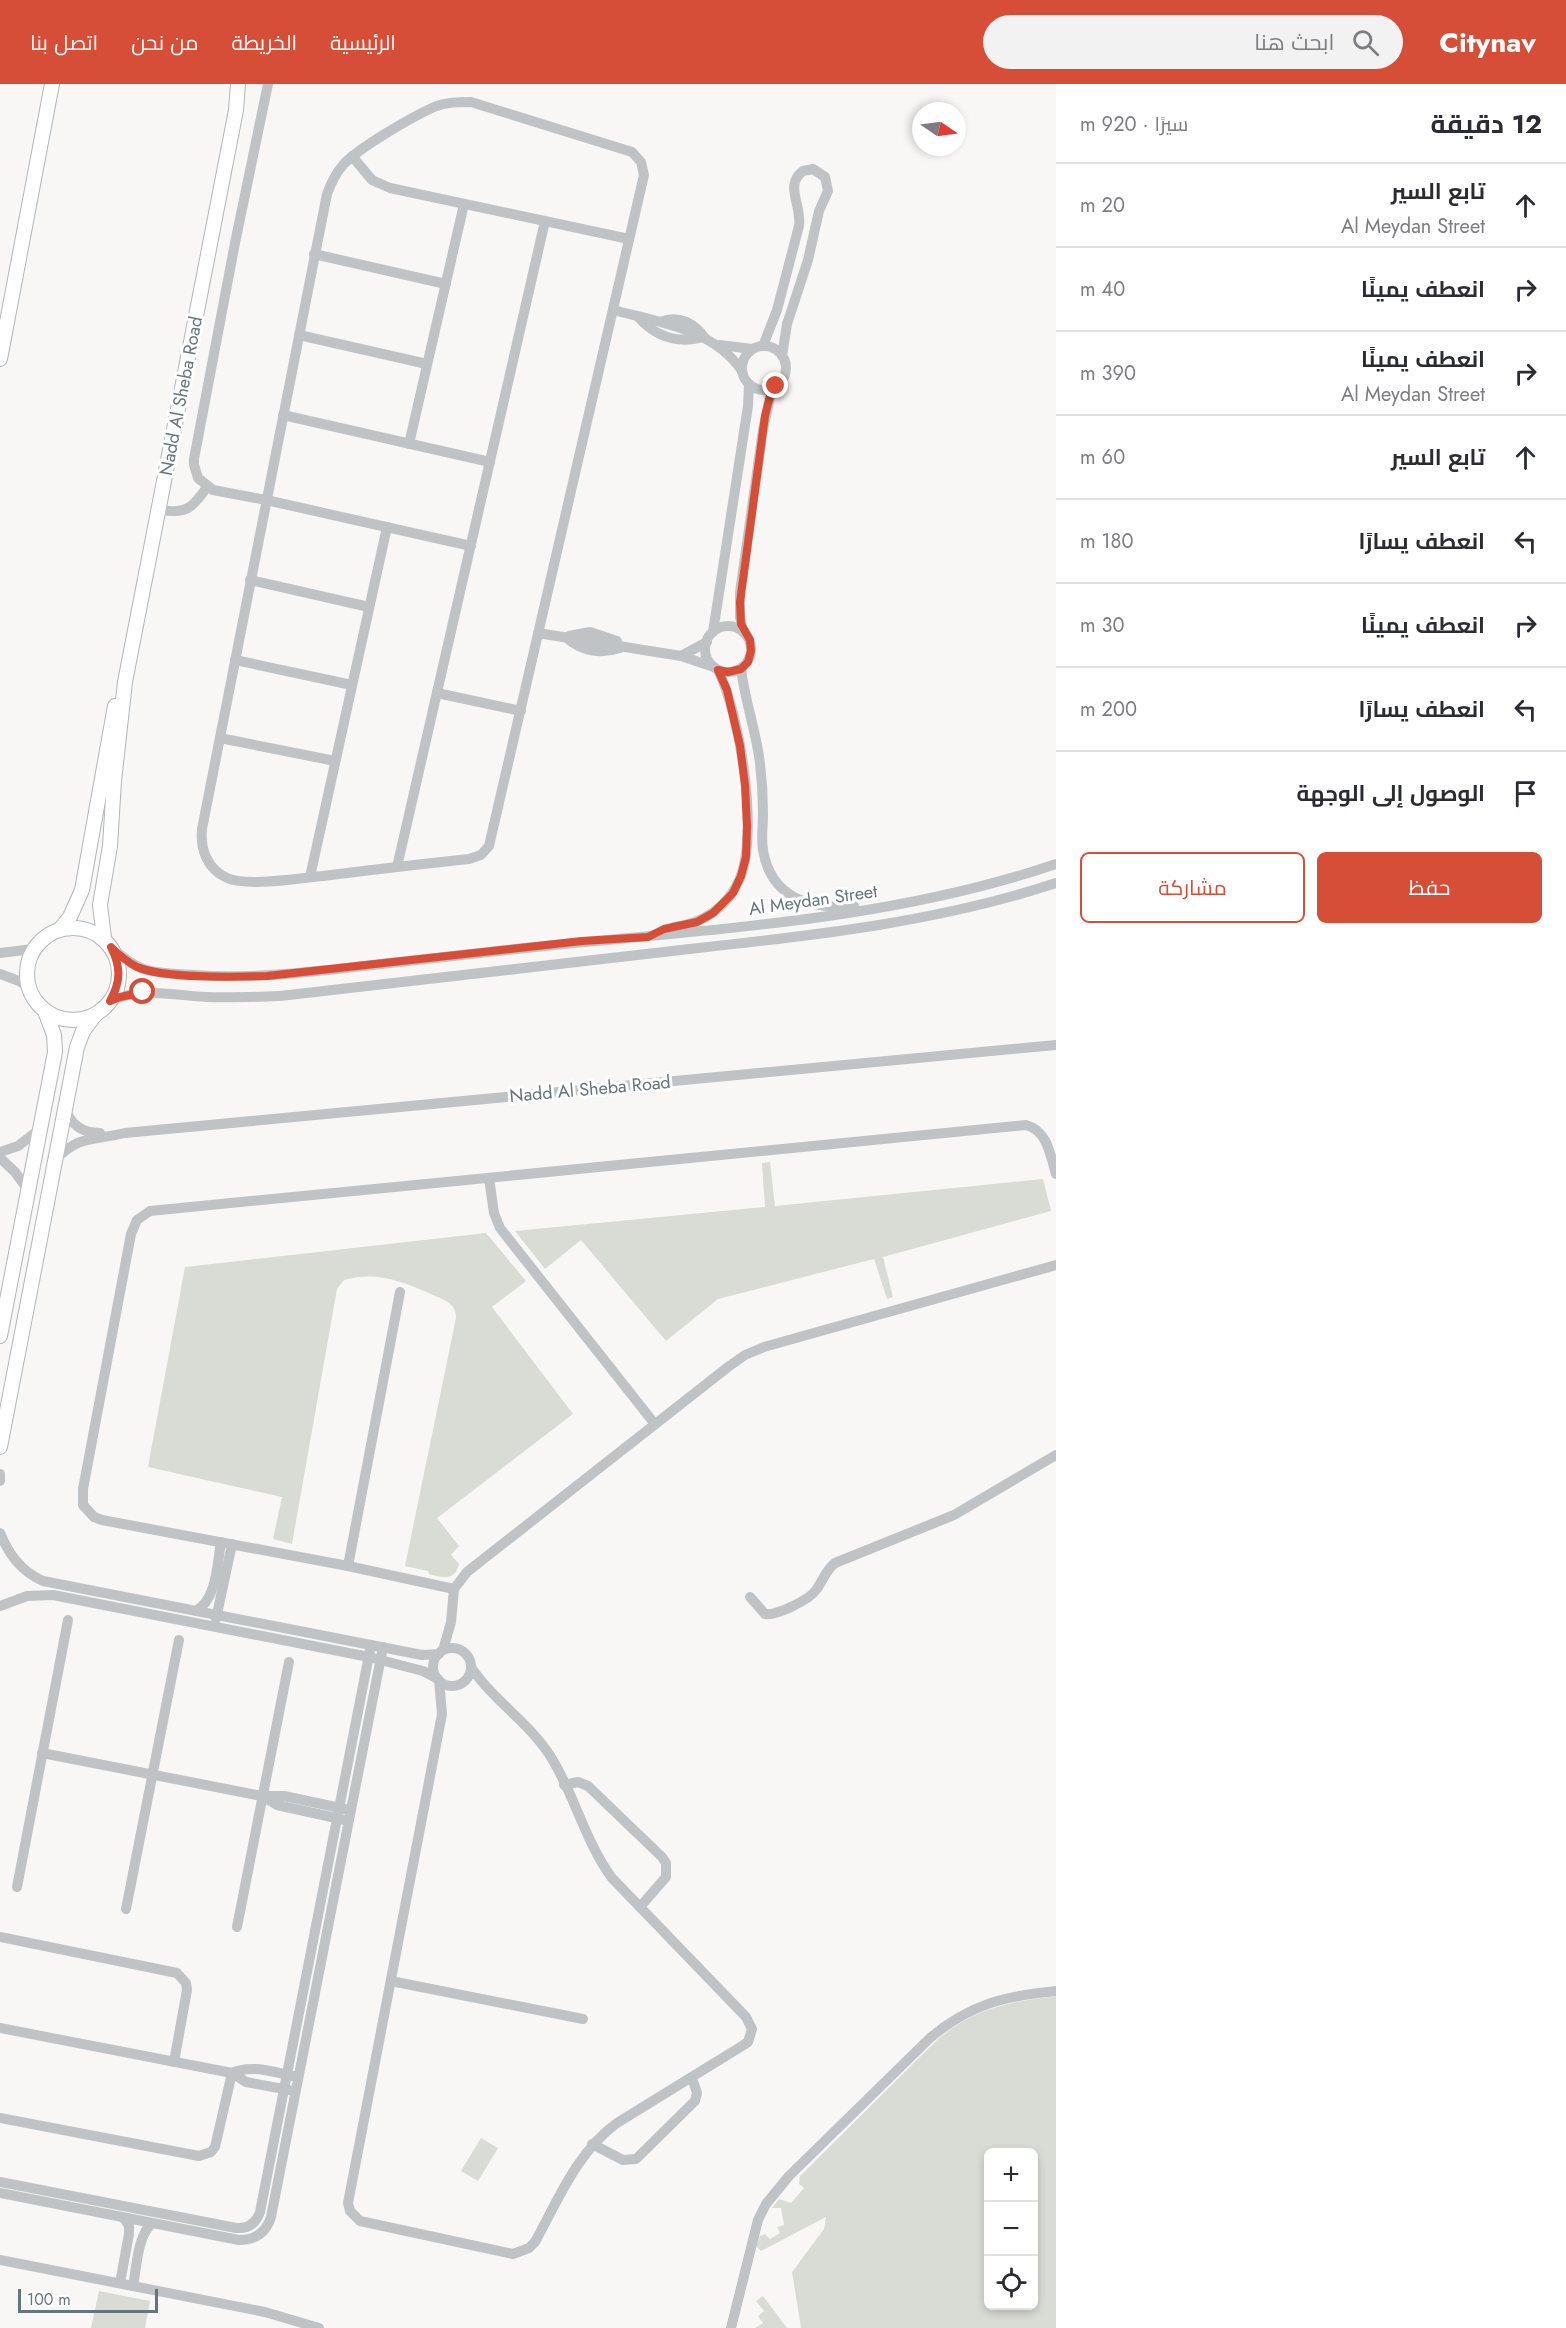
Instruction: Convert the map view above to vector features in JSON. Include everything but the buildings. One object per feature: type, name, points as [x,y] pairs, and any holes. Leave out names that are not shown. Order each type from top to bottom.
[{"type":"main road","points":[[0,359],[52,84]]},
{"type":"main road","name":"Nadd Al Sheba Road","points":[[108,942],[100,905],[110,846],[114,781],[125,682],[236,110],[238,84]]},
{"type":"main road","name":"Nadd Al Sheba Road","points":[[236,110],[245,84]]},
{"type":"main road","name":"Nadd Al Sheba Road","points":[[61,928],[70,917],[82,890],[112,721],[125,682]]},
{"type":"main road","points":[[0,1447],[64,1107],[80,1038],[95,1015],[110,1001],[117,989],[120,974],[118,960],[108,942],[84,928],[61,928],[45,936],[33,950],[27,968],[29,988],[37,1003],[56,1017],[69,1020],[82,1020],[95,1015]]},
{"type":"main road","points":[[0,1336],[55,1052],[54,1035],[45,1011]]},
{"type":"street","points":[[268,84],[194,459],[198,478],[207,487],[471,546]]},
{"type":"street","points":[[462,102],[490,106],[626,150],[637,156],[645,175],[491,840],[486,851],[475,858],[310,877],[237,881],[221,875],[208,863],[201,838],[327,194],[337,173],[352,156],[434,108],[462,102]]},
{"type":"street","points":[[352,156],[364,173],[381,184],[629,239]]},
{"type":"street","points":[[742,371],[745,356],[758,347],[777,310],[800,226],[800,212],[794,192],[794,182],[803,171],[818,171],[825,177],[828,190],[819,211],[808,261],[787,324],[782,356],[785,373],[780,383],[772,388],[762,390],[749,384]]},
{"type":"street","points":[[409,444],[464,204]]},
{"type":"street","points":[[398,867],[545,221]]},
{"type":"street","points":[[315,254],[446,284]]},
{"type":"street","points":[[613,310],[659,322],[704,337],[719,345],[742,371],[749,384],[742,444],[706,653],[716,669],[729,700],[744,774],[747,826],[744,867],[733,893],[713,913],[697,922],[664,929],[648,937]]},
{"type":"street","points":[[638,317],[651,330],[668,338],[686,340],[704,337]]},
{"type":"street","points":[[299,335],[428,364]]},
{"type":"street","points":[[719,345],[774,348],[782,356]]},
{"type":"street","points":[[743,632],[740,617],[740,592],[763,430],[772,388]]},
{"type":"street","points":[[283,415],[490,462]]},
{"type":"street","points":[[159,510],[174,512],[185,510],[195,503],[207,487]]},
{"type":"street","points":[[310,877],[387,527]]},
{"type":"street","points":[[250,580],[369,607]]},
{"type":"street","points":[[538,633],[681,656],[728,672],[741,669],[748,662],[751,651],[750,640],[743,632],[728,626],[681,656]]},
{"type":"street","points":[[234,660],[352,685]]},
{"type":"street","points":[[741,669],[760,760],[763,850],[772,873],[794,897],[816,906],[887,906]]},
{"type":"street","points":[[437,693],[521,711]]},
{"type":"street","points":[[220,738],[335,761]]},
{"type":"street","name":"Al Meydan Street","points":[[108,942],[128,961],[148,970],[242,977],[292,974],[835,915],[982,886],[1056,864]]},
{"type":"street","name":"Al Meydan Street","points":[[110,1001],[143,992],[217,997],[280,996],[817,934],[912,919],[1004,898],[1056,883]]},
{"type":"street","points":[[0,953],[33,950]]},
{"type":"street","points":[[0,974],[19,981],[29,988]]},
{"type":"street","name":"Nadd Al Sheba Road","points":[[54,1161],[65,1150],[81,1140],[125,1133],[1056,1045]]},
{"type":"street","name":"Nadd Al Sheba Road","points":[[64,1107],[68,1117],[79,1129],[94,1133],[125,1133]]},
{"type":"street","points":[[454,1589],[348,1566],[102,1520],[94,1517],[83,1505],[83,1489],[126,1257],[133,1227],[143,1214],[158,1210],[1026,1125],[1044,1136],[1056,1174]]},
{"type":"street","points":[[0,1152],[18,1146],[40,1129]]},
{"type":"street","points":[[0,1158],[15,1172],[28,1190]]},
{"type":"street","points":[[489,1178],[494,1213],[500,1228],[654,1423]]},
{"type":"street","points":[[452,1622],[471,1667],[492,1693],[544,1747],[601,1862],[612,1878],[750,2023],[752,2029],[748,2042],[617,2123],[592,2144],[535,2242],[522,2252],[505,2253],[368,2223],[354,2217],[348,2203],[442,1714],[439,1679],[434,1666],[452,1622],[454,1589],[467,1572],[654,1423],[736,1361],[754,1351],[1056,1265]]},
{"type":"street","points":[[348,1566],[400,1292]]},
{"type":"street","points":[[750,1597],[765,1614],[776,1614],[812,1594],[826,1571],[835,1563],[954,1515],[1056,1455]]},
{"type":"street","points":[[0,1474],[0,1481]]},
{"type":"street","points":[[0,1533],[8,1551],[20,1566],[43,1581],[422,1655],[454,1648],[465,1652]]},
{"type":"street","points":[[196,1611],[205,1604],[211,1593],[226,1543]]},
{"type":"street","points":[[157,1615],[165,1612],[217,1619],[226,1543]]},
{"type":"street","points":[[0,1606],[19,1597],[44,1594],[369,1657],[423,1671],[447,1685],[476,1687],[492,1693]]},
{"type":"street","points":[[17,1887],[68,1620]]},
{"type":"street","points":[[126,1909],[179,1640]]},
{"type":"street","points":[[0,2182],[236,2228],[246,2228],[257,2220],[293,2076],[344,1814],[371,1645]]},
{"type":"street","points":[[344,1814],[383,1647]]},
{"type":"street","points":[[237,1927],[289,1662]]},
{"type":"street","points":[[442,1714],[458,1685],[468,1678],[471,1667]]},
{"type":"street","points":[[42,1753],[262,1796],[284,1796],[344,1814]]},
{"type":"street","points":[[564,1785],[579,1782],[588,1786],[666,1863],[666,1877],[640,1907]]},
{"type":"street","points":[[0,1937],[177,1973],[186,1983],[188,1990],[174,2062]]},
{"type":"street","points":[[391,1981],[583,2019]]},
{"type":"street","points":[[731,2328],[758,2220],[766,2204],[789,2176],[930,2038],[953,2020],[979,2006],[1005,1997],[1056,1991]]},
{"type":"street","points":[[0,2028],[232,2073],[246,2082],[290,2090]]},
{"type":"street","points":[[232,2073],[253,2068],[293,2076]]},
{"type":"street","points":[[0,2118],[199,2156],[205,2155],[215,2147],[232,2073]]},
{"type":"street","points":[[592,2144],[623,2160],[636,2159],[695,2101],[697,2093],[692,2078]]},
{"type":"street","points":[[0,2193],[239,2240],[253,2238],[265,2230],[271,2217],[290,2090]]},
{"type":"street","points":[[120,2283],[130,2230],[124,2218]]},
{"type":"street","points":[[133,2286],[142,2239],[152,2223]]},
{"type":"street","points":[[0,2259],[120,2283],[277,2322],[319,2328]]},
{"type":"shaded area","points":[[770,1162],[775,1206],[1043,1179],[1051,1211],[883,1257],[893,1297],[887,1299],[874,1259],[718,1299],[666,1341],[581,1240],[545,1269],[515,1231],[765,1207],[762,1163]]},
{"type":"shaded area","points":[[486,1233],[526,1281],[492,1307],[573,1414],[437,1518],[459,1546],[451,1555],[459,1564],[451,1576],[439,1577],[429,1574],[428,1571],[405,1566],[456,1318],[454,1308],[448,1302],[410,1285],[378,1277],[355,1277],[344,1280],[337,1289],[292,1544],[273,1539],[282,1497],[148,1467],[185,1267]]},
{"type":"shaded area","points":[[1056,1996],[1056,2328],[801,2328],[792,2272],[824,2229],[826,2217],[761,2251],[756,2246],[760,2236],[765,2234],[770,2239],[780,2233],[777,2227],[784,2225],[781,2208],[772,2208],[779,2199],[791,2203],[804,2188],[799,2184],[800,2176],[938,2039],[979,2013],[1008,2004]]},
{"type":"shaded area","points":[[481,2138],[498,2148],[478,2181],[461,2171]]},
{"type":"shaded area","points":[[99,2291],[150,2301],[145,2328],[91,2328]]},
{"type":"shaded area","points":[[763,2296],[787,2328],[755,2328],[763,2323],[758,2316],[764,2311],[756,2301]]},
{"type":"route","points":[[143,992],[110,1001],[117,989],[120,974],[118,960],[111,947],[137,967],[158,972],[217,977],[267,976],[582,941],[648,937],[664,929],[697,922],[720,907],[733,893],[741,876],[746,857],[747,826],[740,746],[727,690],[718,670],[737,671],[745,666],[750,657],[750,640],[743,632],[741,624],[740,592],[765,416],[772,388],[776,386]]}]
